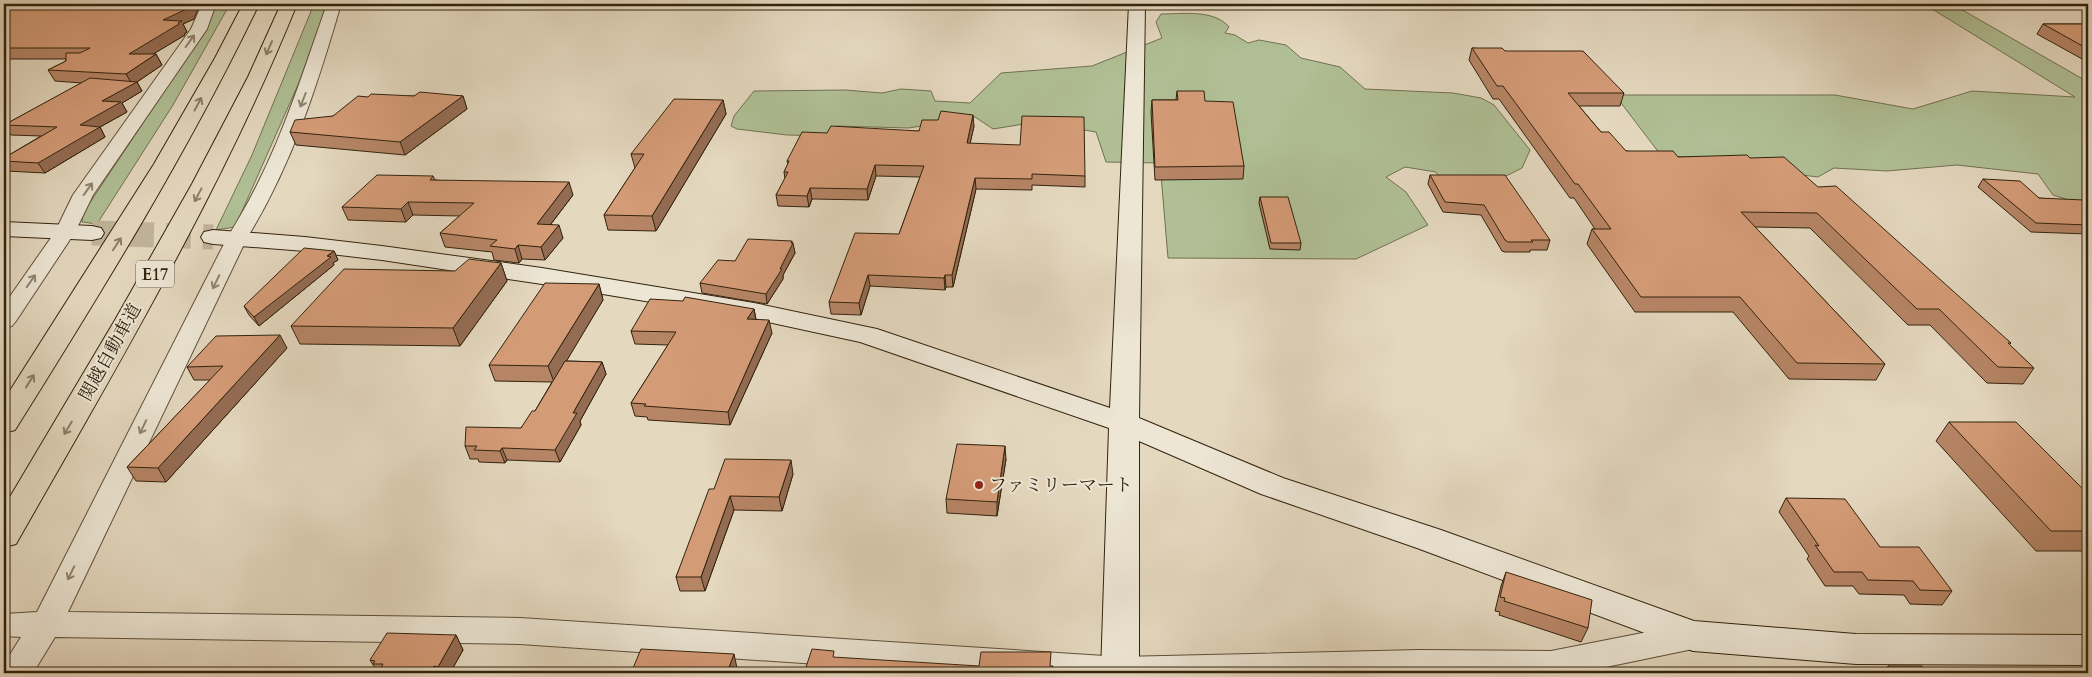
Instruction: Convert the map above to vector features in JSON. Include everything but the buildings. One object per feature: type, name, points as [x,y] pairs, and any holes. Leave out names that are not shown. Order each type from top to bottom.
[{"type":"highway","name":"E17","points":[[4,422],[134,216],[184,130],[251,4]]},
{"type":"highway","name":"関越自動車道","points":[[4,535],[70,424],[188,214],[235,125],[289,4]]},
{"type":"street","points":[[4,321],[65,232],[83,195],[199,29],[209,4]]},
{"type":"street","points":[[16,673],[46,624],[225,238],[254,213],[281,158],[311,80],[334,4]]},
{"type":"street","points":[[1120,672],[1124,423],[1138,4]]},
{"type":"street","points":[[4,229],[92,233]]},
{"type":"street","points":[[225,238],[305,244],[542,276],[754,312],[867,335],[1124,423],[1272,486],[1429,539],[1693,636],[1856,649],[2088,650]]},
{"type":"street","points":[[8,625],[520,631],[1120,672],[1418,664],[1552,669],[1693,636]]},
{"type":"green space","points":[[216,4],[230,4],[173,105],[97,224],[82,222],[83,213],[207,27]]},
{"type":"green space","points":[[314,4],[327,4],[301,78],[235,227],[216,230],[252,155]]},
{"type":"green space","points":[[1924,4],[1952,4],[2088,82],[2088,206],[2053,195],[2038,174],[1957,165],[1887,171],[1834,168],[1818,177],[1663,158],[1615,95],[1835,95],[1913,109],[1972,91],[2075,97]]},
{"type":"green space","points":[[1188,13],[1215,17],[1229,27],[1225,33],[1235,35],[1248,43],[1259,40],[1286,45],[1301,58],[1340,67],[1365,89],[1453,93],[1481,98],[1494,105],[1530,150],[1522,168],[1488,185],[1446,189],[1436,172],[1405,167],[1386,177],[1406,192],[1428,225],[1356,259],[1168,258],[1160,163],[1106,162],[1096,132],[1036,122],[993,129],[975,117],[909,128],[836,126],[828,136],[787,135],[737,129],[731,126],[734,116],[754,91],[845,90],[882,93],[901,89],[931,91],[935,101],[970,103],[1001,73],[1092,66],[1162,38],[1156,22],[1161,14]]},
{"type":"tunnel","points":[[92,233],[213,237]]},
{"type":"place","name":"ファミリーマート","points":[[979,485]]}]
